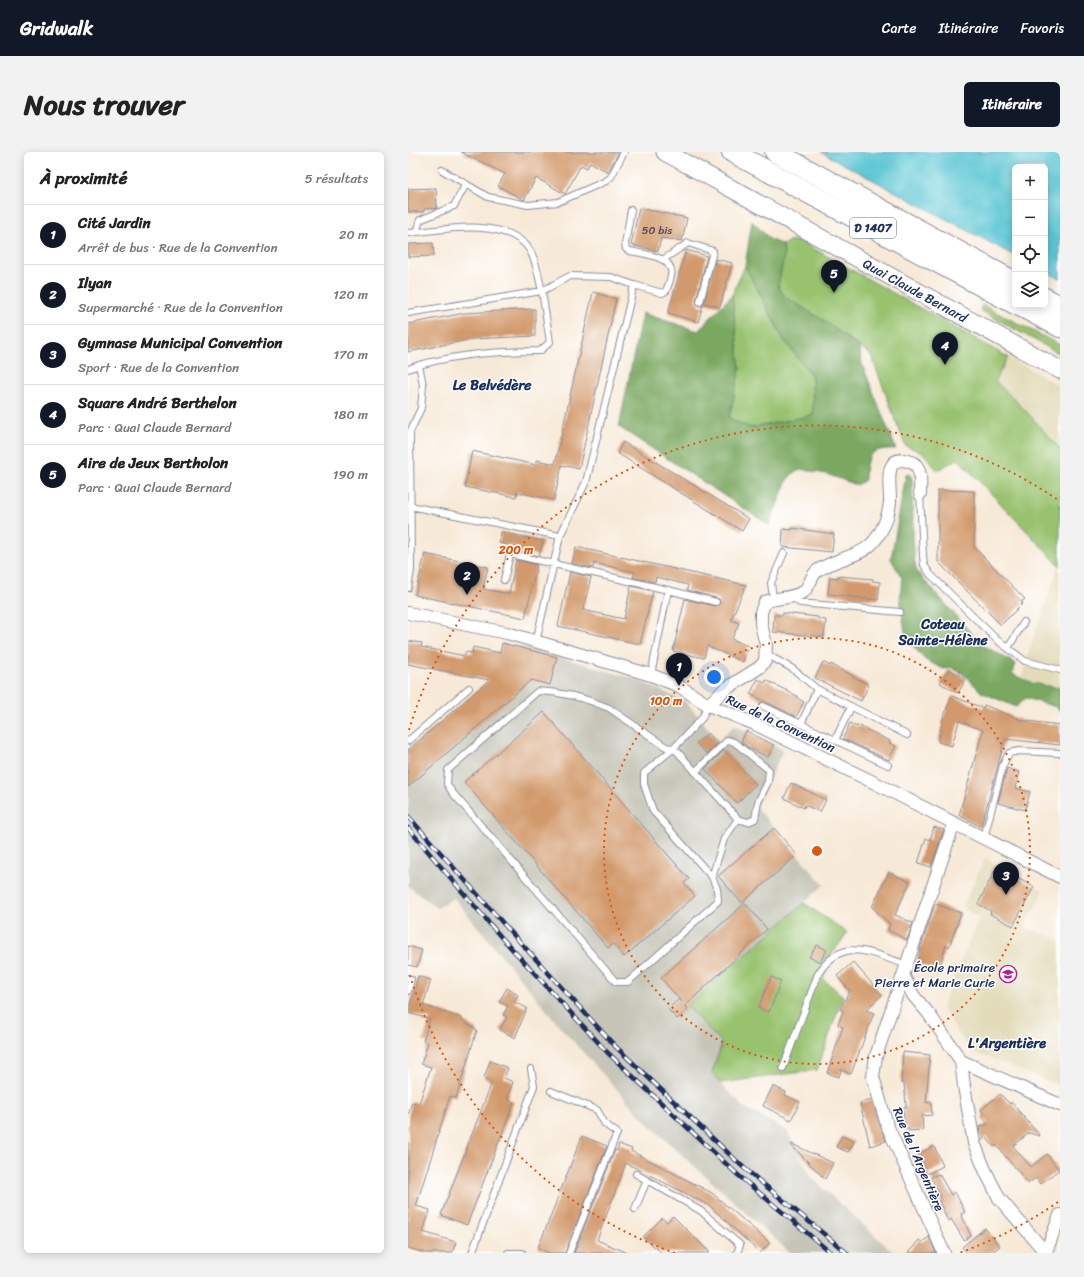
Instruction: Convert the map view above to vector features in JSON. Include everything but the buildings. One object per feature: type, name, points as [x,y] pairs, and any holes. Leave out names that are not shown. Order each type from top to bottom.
[{"type":"highway","name":"D 1407","points":[[732,152],[1012,302]]},
{"type":"highway","name":"D 1407","points":[[774,152],[1012,280]]},
{"type":"highway","points":[[1048,300],[1060,306]]},
{"type":"highway","name":"D 1407","points":[[1024,308],[1060,327]]},
{"type":"main road","name":"Quai Claude Bernard","points":[[665,152],[1060,370]]},
{"type":"street","points":[[708,705],[724,690],[760,667],[764,661],[766,645],[761,624],[761,612],[765,602],[773,598],[791,596],[802,592],[809,585],[816,572],[832,563],[855,556],[874,540],[881,531],[890,501],[889,469],[894,464],[899,461],[915,463],[919,469],[920,494]]},
{"type":"street","name":"Rue de la Convention","points":[[408,612],[507,633],[651,675],[679,686],[708,705],[755,724],[1060,877]]},
{"type":"street","name":"Rue de l'Argentière","points":[[944,1253],[887,1126],[873,1077],[876,1056],[897,991],[904,977],[954,823]]},
{"type":"street","points":[[904,977],[913,995],[929,1014],[961,1061],[974,1143],[984,1170],[999,1198],[1046,1252],[1060,1215]]},
{"type":"street","points":[[961,1061],[1060,1105]]},
{"type":"lane","points":[[442,170],[488,197],[528,205],[558,202],[606,182],[611,177],[624,152]]},
{"type":"lane","points":[[416,232],[420,220],[454,206],[466,184]]},
{"type":"lane","points":[[408,314],[542,291],[570,276],[611,277],[662,293],[666,291],[672,274],[671,267],[664,260],[626,249],[625,244],[631,210]]},
{"type":"lane","points":[[408,233],[483,227],[506,232],[524,243],[532,254],[542,291],[550,342],[540,351],[498,351],[453,356],[408,369]]},
{"type":"lane","points":[[664,260],[688,243],[714,251],[700,302]]},
{"type":"lane","points":[[536,642],[560,536],[586,482],[634,285]]},
{"type":"lane","points":[[408,588],[411,570],[410,432],[421,408],[423,385],[419,365]]},
{"type":"lane","points":[[920,494],[924,565],[930,574],[997,640],[1025,661],[1060,670]]},
{"type":"lane","points":[[410,506],[560,536]]},
{"type":"lane","points":[[773,598],[771,583],[784,553]]},
{"type":"lane","points":[[504,580],[510,554],[716,602]]},
{"type":"lane","points":[[651,675],[668,590]]},
{"type":"lane","points":[[791,596],[800,603],[900,612]]},
{"type":"lane","points":[[1008,648],[1024,622]]},
{"type":"lane","points":[[766,654],[792,669],[817,689],[907,735]]},
{"type":"lane","points":[[408,741],[468,688]]},
{"type":"lane","points":[[801,724],[817,689]]},
{"type":"lane","points":[[695,772],[728,740],[734,742],[769,770],[768,782],[758,802],[755,819],[748,822],[738,819],[695,772],[674,748],[666,747],[610,708],[558,693],[538,691],[448,770],[447,784],[452,792],[616,982],[628,982],[718,901],[717,889],[712,877],[653,811],[644,784],[644,773],[674,748],[702,718],[708,705]]},
{"type":"lane","points":[[763,706],[888,765]]},
{"type":"lane","points":[[835,740],[851,707]]},
{"type":"lane","points":[[984,838],[1003,765],[1009,753],[1019,751],[1060,753]]},
{"type":"lane","points":[[712,877],[724,839],[738,819]]},
{"type":"lane","points":[[783,1068],[818,974],[826,962],[841,951],[853,948],[908,965]]},
{"type":"lane","points":[[408,978],[411,979],[408,990]]},
{"type":"lane","points":[[472,1253],[534,1086],[531,1069]]},
{"type":"lane","points":[[551,1092],[597,1110],[605,1124],[617,1133],[569,1253]]},
{"type":"lane","points":[[636,1174],[701,1211],[740,1245],[736,1253]]},
{"type":"lane","points":[[635,1209],[647,1180]]},
{"type":"lane","points":[[508,1253],[522,1253]]},
{"type":"shaded area","points":[[1008,357],[1060,386],[1060,449],[1026,411],[995,381]]},
{"type":"shaded area","points":[[1059,565],[1060,689],[1042,687],[1021,680],[1029,650]]},
{"type":"shaded area","points":[[514,644],[632,678],[685,701],[719,741],[734,725],[783,750],[756,807],[824,885],[687,1006],[722,1043],[712,1074],[741,1105],[787,1131],[812,1178],[894,1253],[790,1253],[647,1123],[561,1028],[454,898],[437,908],[408,886],[408,750],[506,665]]},
{"type":"shaded area","name":"École primaire Pierre et Marie Curie","points":[[985,858],[1044,891],[1025,926],[1060,941],[1060,1086],[969,1050],[942,1007],[979,918],[962,907]]},
{"type":"green space","points":[[752,221],[771,240],[783,245],[784,255],[778,286],[785,297],[823,320],[859,347],[862,364],[896,449],[880,450],[871,455],[866,464],[865,480],[857,485],[826,474],[801,469],[792,474],[787,480],[769,525],[619,427],[642,313],[698,331],[732,295],[740,369],[729,418],[751,428],[813,415],[812,375],[784,340],[745,266]]},
{"type":"green space","points":[[789,241],[800,241],[1008,357],[995,381],[1026,411],[1060,449],[1060,566],[958,459],[937,470],[924,454],[905,445],[871,355],[823,320],[785,297],[778,286],[784,255],[783,245]]},
{"type":"green space","points":[[745,266],[784,340],[812,376],[813,415],[751,428],[729,418],[740,369],[732,295]]},
{"type":"green space","points":[[982,305],[1060,345],[1060,354],[980,310]]},
{"type":"green space","points":[[909,474],[912,478],[914,559],[917,572],[981,644],[1016,664],[1012,674],[1031,683],[1060,688],[1060,712],[1056,707],[1026,698],[1016,707],[981,692],[965,675],[950,667],[944,669],[925,660],[906,638],[900,601],[902,578],[891,559],[906,475]]},
{"type":"green space","points":[[804,903],[847,933],[832,954],[823,979],[843,996],[817,1070],[720,1083],[712,1073],[722,1043],[687,1006]]},
{"type":"water","points":[[821,152],[1060,152],[1060,279],[1048,273],[1048,164],[1012,164],[1012,254]]},
{"type":"railway","points":[[408,816],[615,1046],[744,1168],[847,1253]]},
{"type":"railway","points":[[408,828],[501,937],[608,1053],[738,1175],[831,1253]]},
{"type":"place","name":"Aire de Jeux Bertholon","points":[[834,293]]},
{"type":"place","name":"Square André Berthelon","points":[[945,365]]},
{"type":"place","name":"Ilyan","points":[[467,595]]},
{"type":"place","name":"Cité Jardin","points":[[679,686]]},
{"type":"place","name":"Gymnase Municipal Convention","points":[[1006,895]]},
{"type":"place","name":"École primaire Pierre et Marie Curie","points":[[1008,974]]},
{"type":"district","name":"Le Belvédère","points":[[492,385]]},
{"type":"district","name":"Coteau Sainte-Hélène","points":[[943,632]]},
{"type":"district","name":"L'Argentière","points":[[1007,1043]]}]
